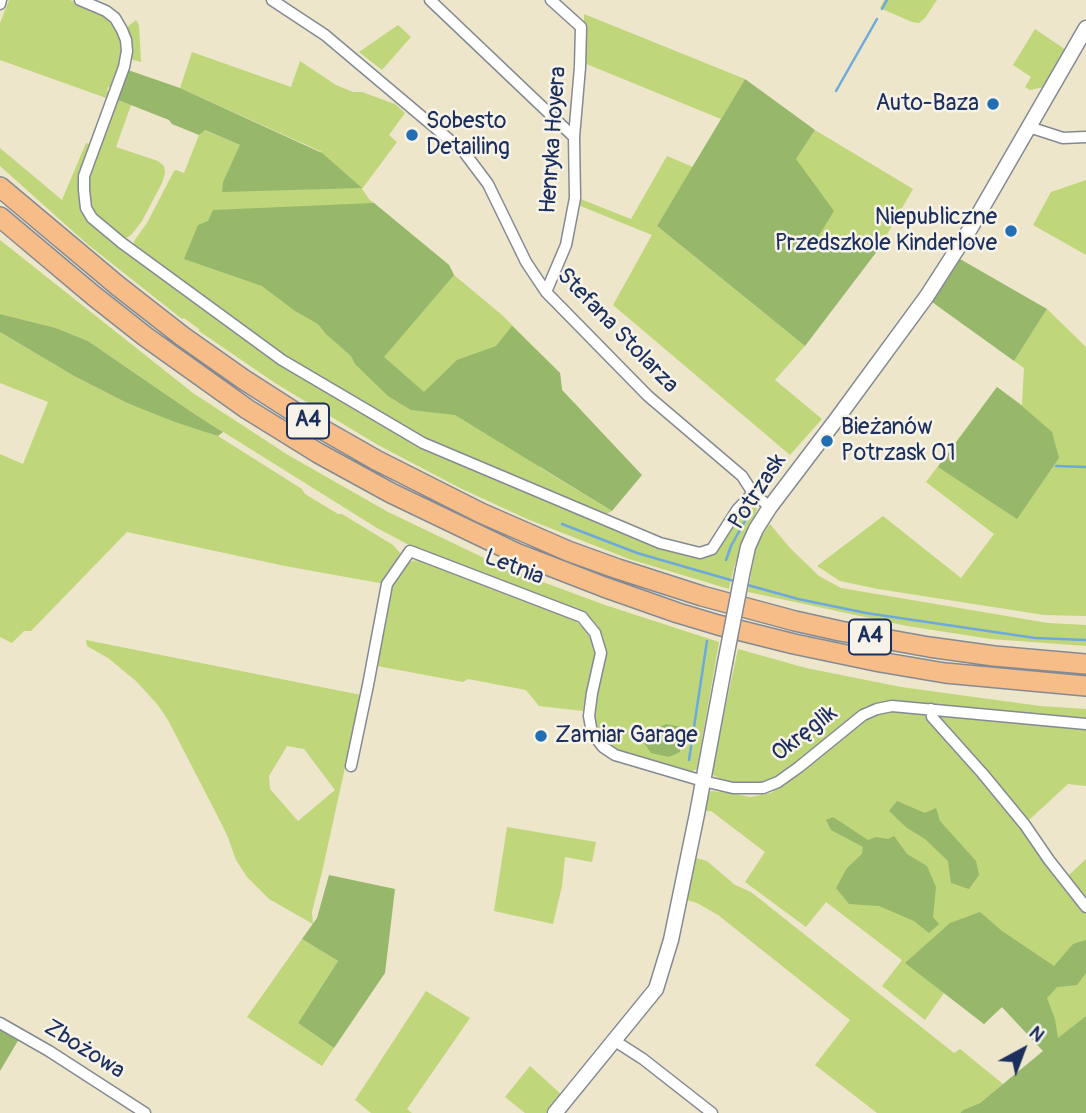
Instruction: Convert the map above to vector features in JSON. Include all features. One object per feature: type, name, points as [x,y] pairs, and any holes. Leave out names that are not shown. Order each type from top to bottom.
[{"type":"highway","name":"A4","points":[[0,187],[118,286],[183,337],[243,379],[376,460],[446,497],[512,527],[568,551],[659,583],[795,621],[929,647],[1086,664]]},
{"type":"highway","name":"A4","points":[[0,217],[146,337],[247,409],[372,483],[516,553],[678,613],[794,644],[945,673],[1086,686]]},
{"type":"street","points":[[80,0],[106,11],[115,18],[122,30],[127,51],[124,67],[84,176],[86,208],[92,218],[122,243],[282,359],[423,443],[660,543],[700,553],[712,550],[737,510],[753,493]]},
{"type":"street","name":"Stefana Stolarza","points":[[271,0],[325,35],[464,152],[488,184],[526,262],[546,292],[649,396],[742,476],[753,493],[770,506]]},
{"type":"street","points":[[430,0],[574,137]]},
{"type":"street","name":"Henryka Hoyera","points":[[546,292],[566,245],[574,201],[574,137],[581,27],[551,0]]},
{"type":"street","name":"Potrzask","points":[[555,1113],[656,989],[671,940],[751,538],[770,506],[927,296],[970,229],[1086,28]]},
{"type":"street","points":[[1029,127],[1063,138],[1086,138]]},
{"type":"street","name":"Letnia","points":[[351,766],[387,584],[410,551],[582,617],[595,633],[601,653],[590,705],[592,733],[603,747],[615,755],[703,781]]},
{"type":"street","name":"Okręglik","points":[[703,781],[733,789],[762,788],[778,782],[855,721],[877,709],[892,706],[1086,724]]},
{"type":"street","points":[[931,709],[932,717],[1025,825],[1086,907]]},
{"type":"street","name":"Zbożowa","points":[[0,1023],[145,1113]]},
{"type":"street","points":[[615,1041],[643,1059],[712,1113]]},
{"type":"green space","points":[[9,0],[70,0],[102,13],[109,19],[118,31],[123,58],[113,88],[108,87],[107,91],[112,92],[109,99],[0,60],[0,23]]},
{"type":"green space","points":[[884,0],[937,0],[919,23],[880,8]]},
{"type":"green space","points":[[584,14],[745,79],[721,119],[584,63]]},
{"type":"green space","points":[[136,20],[139,25],[141,62],[130,59],[126,28]]},
{"type":"green space","points":[[398,25],[411,37],[382,70],[359,52]]},
{"type":"green space","points":[[1035,29],[1066,50],[1044,87],[1030,90],[1025,87],[1031,77],[1013,65]]},
{"type":"green space","points":[[192,52],[291,87],[300,61],[336,85],[395,104],[405,113],[389,135],[397,142],[362,189],[369,199],[449,265],[454,275],[502,315],[560,373],[562,390],[582,411],[539,467],[612,511],[604,515],[417,438],[406,427],[284,357],[136,249],[134,241],[147,223],[174,171],[184,173],[199,135],[204,130],[240,145],[322,152],[180,88]]},
{"type":"green space","points":[[128,70],[180,88],[322,153],[362,188],[222,192],[223,182],[240,145],[205,130],[199,135],[118,100]]},
{"type":"green space","points":[[745,79],[815,130],[796,159],[834,211],[813,245],[878,250],[805,346],[657,226]]},
{"type":"green space","points":[[120,94],[118,100],[131,105],[116,147],[158,161],[164,166],[165,173],[142,221],[125,239],[99,218],[93,209],[89,200],[87,178]]},
{"type":"green space","points":[[815,130],[913,189],[878,250],[813,245],[796,159]]},
{"type":"green space","points":[[86,143],[91,145],[78,184],[80,202],[228,324],[423,447],[622,533],[698,555],[715,554],[745,508],[754,504],[757,509],[734,567],[729,589],[629,559],[527,519],[460,488],[378,445],[275,383],[199,331],[86,243],[0,166],[0,148],[62,200]]},
{"type":"green space","points":[[667,156],[693,167],[657,226],[805,346],[775,380],[822,419],[790,455],[613,305],[652,235],[578,205],[578,198],[631,219]]},
{"type":"green space","points":[[1086,180],[1086,255],[1033,225],[1051,192]]},
{"type":"green space","points":[[374,203],[449,265],[454,275],[384,357],[424,392],[457,360],[496,346],[512,326],[560,373],[562,390],[642,475],[612,511],[455,415],[411,410],[388,396],[318,324],[295,311],[262,286],[184,259],[198,225],[208,221],[213,210]]},
{"type":"green space","points":[[0,240],[193,393],[288,455],[388,512],[505,568],[605,605],[719,642],[697,769],[687,773],[616,751],[600,738],[593,719],[593,706],[605,650],[597,625],[585,616],[409,545],[377,528],[193,413],[88,341],[56,328],[0,314]]},
{"type":"green space","points":[[960,259],[1047,309],[1014,361],[932,302]]},
{"type":"green space","points":[[1047,309],[1086,347],[1086,616],[1044,615],[878,589],[840,581],[817,566],[883,516],[961,578],[994,534],[926,482],[997,387],[1022,405],[1024,368],[1014,361]]},
{"type":"green space","points":[[0,314],[56,328],[88,341],[223,432],[218,436],[175,422],[127,403],[74,376],[0,332]]},
{"type":"green space","points":[[0,332],[74,376],[127,403],[218,436],[302,489],[305,494],[393,545],[400,553],[400,559],[388,572],[385,584],[285,566],[127,532],[31,631],[24,631],[12,643],[0,637],[0,454],[23,464],[48,402],[0,383]]},
{"type":"green space","points":[[997,387],[1052,432],[1059,458],[1017,519],[938,467]]},
{"type":"green space","points":[[770,524],[819,576],[841,588],[1048,623],[1086,625],[1086,646],[991,639],[907,626],[748,592],[757,542]]},
{"type":"green space","points":[[419,559],[575,620],[587,632],[595,647],[596,659],[583,711],[539,706],[526,690],[468,679],[463,682],[377,666],[392,581],[407,563]]},
{"type":"green space","points":[[86,640],[361,695],[312,912],[313,924],[269,899],[247,877],[236,860],[227,835],[168,720],[157,704],[136,681],[108,658],[87,646]],"holes":[[[287,746],[304,749],[335,790],[298,821],[270,789],[269,776]]]},
{"type":"green space","points":[[738,649],[806,668],[901,687],[1040,706],[1086,709],[1086,721],[891,702],[866,706],[770,782],[727,782],[711,774]]},
{"type":"green space","points":[[892,708],[922,711],[932,725],[962,754],[1086,910],[1086,1016],[1043,1051],[1002,1007],[984,1024],[944,993],[925,1020],[882,986],[902,960],[826,902],[806,927],[745,882],[765,852],[711,811],[705,811],[711,791],[750,797],[771,793],[876,711]]},
{"type":"green space","points":[[940,713],[1086,729],[1086,786],[1068,784],[1028,821],[937,717]]},
{"type":"green space","points":[[666,724],[682,727],[680,752],[669,757],[651,753],[644,743],[644,729],[656,729]]},
{"type":"green space","points":[[897,801],[925,813],[936,808],[940,821],[976,861],[979,875],[969,889],[951,883],[948,861],[889,811]]},
{"type":"green space","points":[[833,817],[868,840],[894,836],[907,854],[927,866],[936,887],[933,917],[939,924],[929,933],[914,921],[879,906],[849,904],[836,888],[847,868],[862,854],[863,847],[831,830],[826,820]]},
{"type":"green space","points":[[507,827],[596,842],[592,862],[565,857],[562,886],[553,924],[494,911]]},
{"type":"green space","points":[[696,858],[707,861],[735,885],[751,892],[954,1053],[960,1049],[1003,1084],[980,1103],[960,1113],[877,1113],[815,1065],[850,1020],[718,915],[687,900]]},
{"type":"green space","points":[[1086,859],[1086,900],[1068,876]]},
{"type":"green space","points":[[329,875],[395,889],[385,973],[334,1048],[298,1023],[338,961],[302,939],[317,918]]},
{"type":"green space","points":[[980,912],[1002,931],[1054,966],[1073,944],[1086,940],[1086,973],[1077,985],[1057,987],[1047,998],[1055,1019],[1058,1038],[1086,1016],[1086,1113],[960,1113],[980,1103],[1043,1051],[1002,1007],[984,1024],[905,963],[950,923]]},
{"type":"green space","points":[[302,939],[338,961],[298,1023],[334,1048],[322,1066],[247,1017]]},
{"type":"green space","points":[[426,991],[470,1018],[407,1109],[412,1113],[371,1113],[355,1100]]},
{"type":"green space","points":[[0,1027],[19,1039],[0,1071]]},
{"type":"green space","points":[[530,1066],[562,1095],[546,1113],[525,1113],[505,1097]]},
{"type":"waterway","points":[[882,9],[887,0]]},
{"type":"waterway","points":[[836,91],[877,19]]},
{"type":"waterway","points":[[1056,466],[1086,467]]},
{"type":"waterway","points":[[726,560],[751,510]]},
{"type":"waterway","points":[[562,524],[637,553],[734,581]]},
{"type":"waterway","points":[[744,584],[798,599],[866,613],[1035,638],[1086,640]]},
{"type":"waterway","points":[[689,760],[707,641]]},
{"type":"place","name":"Auto-Baza","points":[[993,104]]},
{"type":"place","name":"Sobesto Detailing","points":[[412,135]]},
{"type":"place","name":"Niepubliczne Przedszkole Kinderlove","points":[[1011,231]]},
{"type":"place","name":"Bieżanów Potrzask 01","points":[[827,441]]},
{"type":"place","name":"Zamiar Garage","points":[[541,736]]}]
